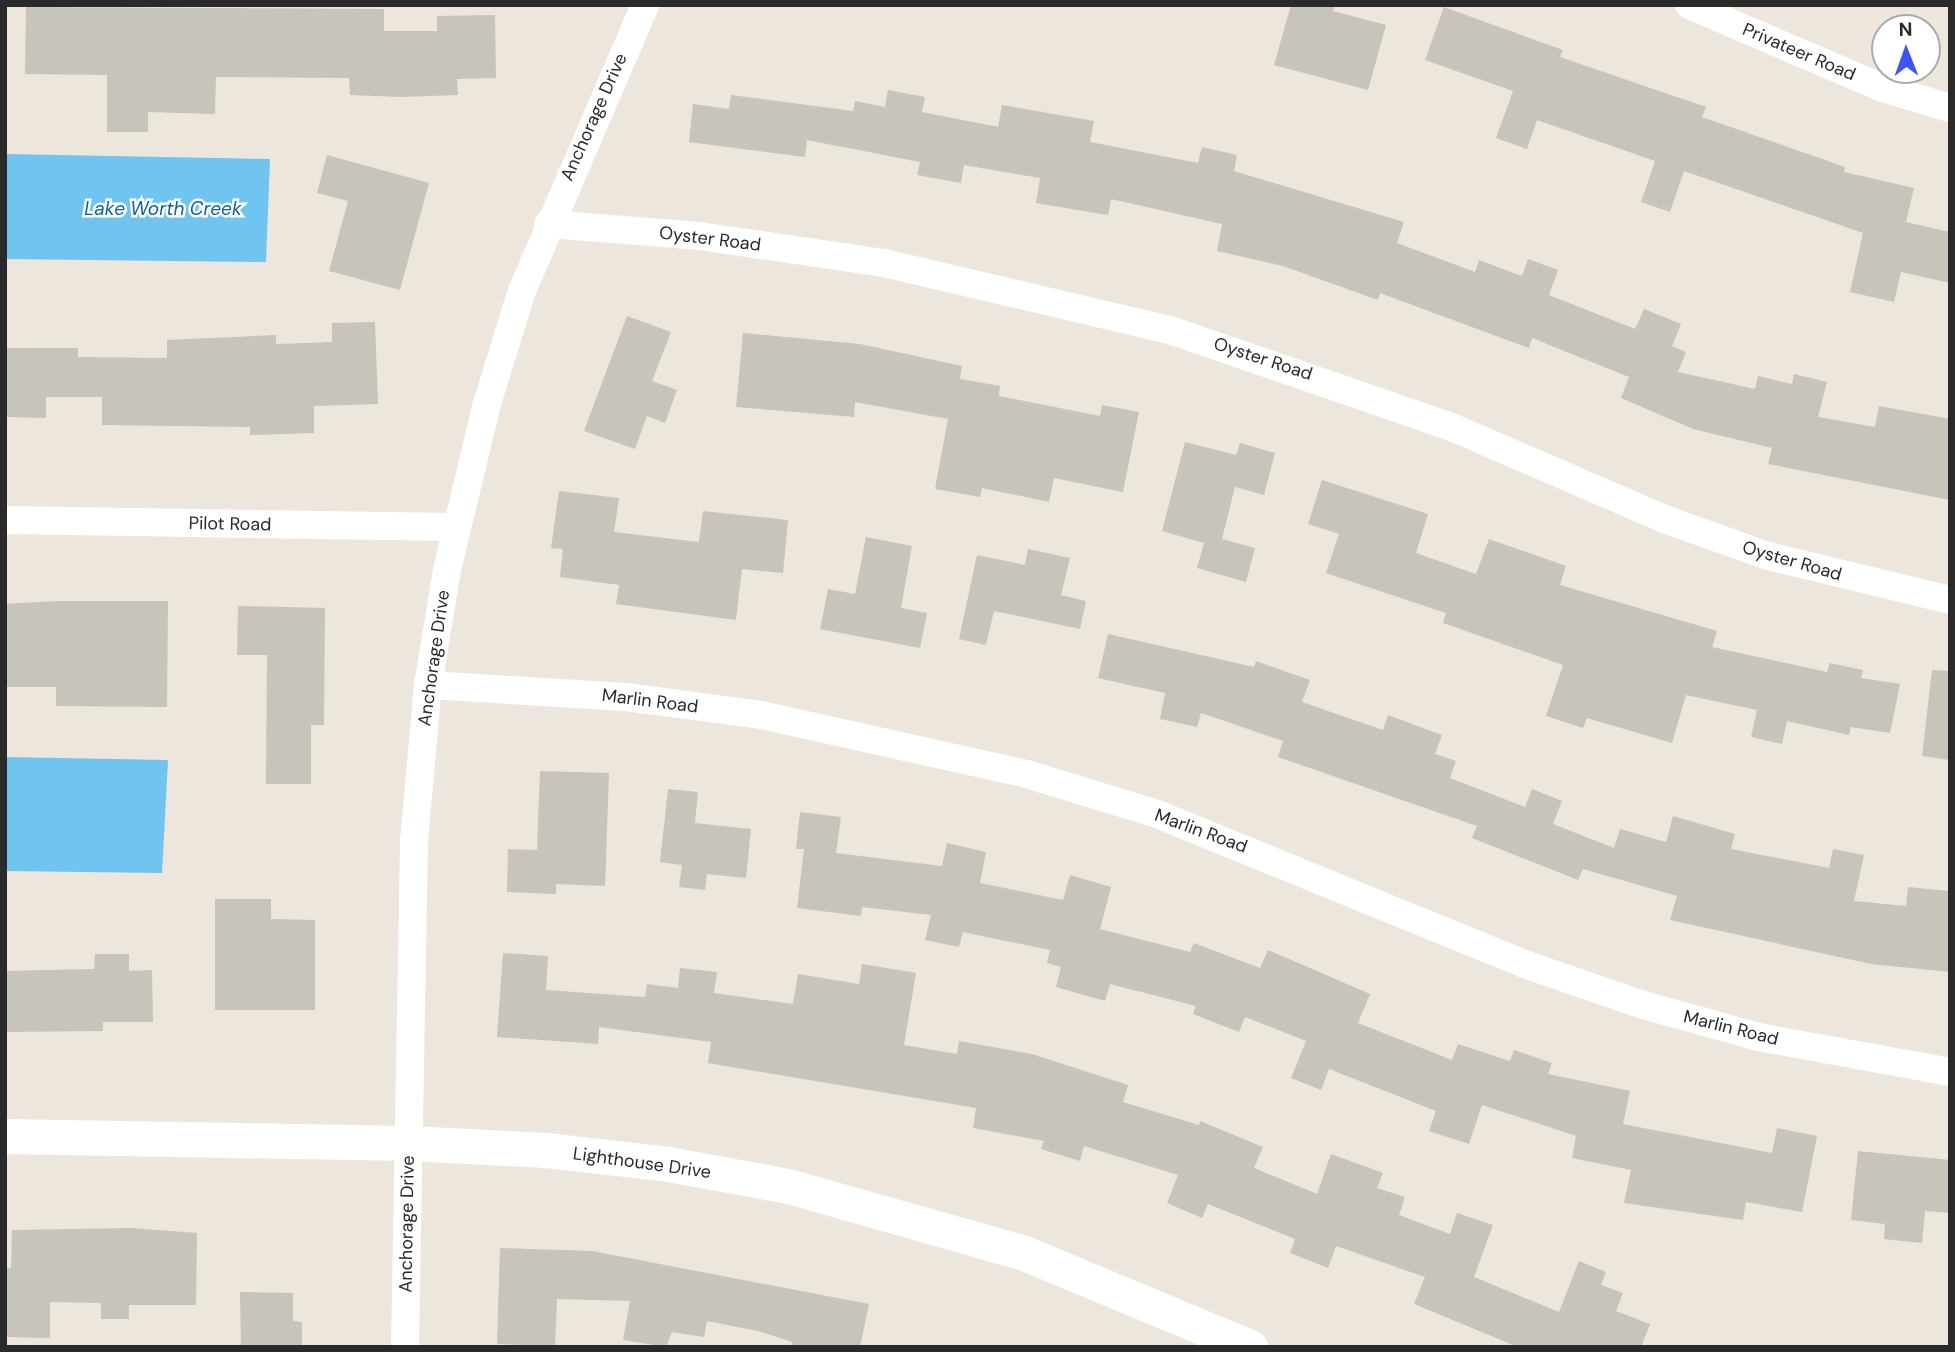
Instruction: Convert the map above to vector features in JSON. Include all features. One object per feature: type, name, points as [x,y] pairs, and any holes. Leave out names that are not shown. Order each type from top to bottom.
[{"type":"street","name":"Anchorage Drive","points":[[405,1347],[414,841],[428,685],[455,527],[486,407],[548,224],[645,5]]},
{"type":"street","name":"Privateer Road","points":[[1689,5],[1880,87],[1950,108]]},
{"type":"street","name":"Oyster Road","points":[[548,224],[699,236],[884,263],[1160,327],[1315,376],[1454,428],[1667,520],[1768,556],[1950,600]]},
{"type":"street","name":"Pilot Road","points":[[5,520],[455,527]]},
{"type":"street","name":"Marlin Road","points":[[428,685],[626,697],[761,715],[1027,774],[1234,843],[1524,964],[1640,1004],[1758,1037],[1950,1072]]},
{"type":"street","name":"Lighthouse Drive","points":[[5,1136],[408,1143],[546,1150],[788,1186],[1024,1253],[1250,1347]]},
{"type":"water","name":"Lake Worth Creek","points":[[5,154],[270,159],[266,262],[5,259]]},
{"type":"water","points":[[5,757],[168,760],[162,873],[5,871]]},
{"type":"building","points":[[1291,5],[1335,5],[1333,11],[1386,25],[1368,90],[1274,65]]},
{"type":"building","points":[[26,7],[384,9],[384,31],[437,31],[437,16],[495,15],[496,78],[457,79],[458,95],[401,97],[350,95],[349,78],[216,77],[215,114],[148,112],[148,132],[107,132],[107,75],[25,74]]},
{"type":"building","points":[[1444,7],[1563,50],[1560,57],[1706,107],[1702,117],[1845,167],[1844,172],[1914,188],[1906,222],[1950,232],[1950,283],[1901,272],[1894,302],[1850,292],[1863,233],[1684,171],[1670,212],[1641,202],[1655,161],[1537,120],[1527,149],[1496,138],[1513,91],[1425,60]]},
{"type":"building","points":[[888,90],[925,97],[922,112],[998,127],[1002,105],[1094,121],[1090,142],[1198,163],[1202,147],[1237,155],[1234,171],[1404,222],[1397,243],[1475,272],[1479,260],[1522,276],[1528,259],[1558,270],[1549,295],[1635,329],[1644,309],[1681,324],[1672,346],[1686,352],[1678,372],[1755,389],[1758,376],[1792,384],[1794,374],[1827,382],[1818,417],[1875,427],[1879,406],[1950,419],[1950,500],[1768,464],[1772,448],[1693,429],[1621,398],[1629,377],[1532,338],[1529,348],[1380,293],[1378,300],[1283,266],[1217,251],[1222,224],[1111,199],[1108,215],[1036,203],[1040,178],[964,165],[961,183],[917,175],[920,162],[807,140],[805,157],[689,142],[693,104],[729,109],[731,95],[853,111],[855,101],[885,107]]},
{"type":"building","points":[[327,155],[429,183],[400,290],[329,271],[348,201],[317,193]]},
{"type":"building","points":[[627,316],[671,332],[652,381],[677,390],[665,423],[647,416],[635,449],[584,431]]},
{"type":"building","points":[[375,322],[378,404],[314,406],[314,433],[250,435],[250,427],[102,425],[102,397],[46,397],[46,418],[5,417],[5,348],[78,348],[78,357],[167,358],[167,340],[276,335],[276,344],[332,342],[332,323]]},
{"type":"building","points":[[743,333],[860,344],[962,366],[960,379],[1000,386],[999,396],[1100,416],[1102,405],[1139,412],[1123,492],[1054,478],[1049,502],[982,488],[980,497],[935,489],[948,419],[855,402],[854,417],[736,407]]},
{"type":"building","points":[[1185,442],[1236,455],[1240,443],[1275,453],[1264,495],[1235,487],[1222,539],[1255,548],[1246,582],[1197,568],[1204,543],[1162,531]]},
{"type":"building","points":[[1322,480],[1428,514],[1416,553],[1476,574],[1489,539],[1566,566],[1560,585],[1717,631],[1712,647],[1827,672],[1830,663],[1863,670],[1861,678],[1900,684],[1890,733],[1851,727],[1849,735],[1787,721],[1782,744],[1751,737],[1757,710],[1686,695],[1672,743],[1587,718],[1583,728],[1546,716],[1563,665],[1443,623],[1446,613],[1326,573],[1339,534],[1308,524]]},
{"type":"building","points":[[559,491],[619,498],[614,532],[699,542],[703,511],[788,520],[783,573],[742,569],[736,620],[616,604],[619,585],[560,577],[563,549],[551,548]]},
{"type":"building","points":[[866,537],[912,546],[901,608],[927,613],[920,648],[820,629],[828,589],[855,594]]},
{"type":"building","points":[[1028,549],[1070,558],[1061,595],[1086,601],[1080,629],[994,611],[986,645],[959,639],[977,555],[1025,565]]},
{"type":"building","points":[[168,601],[167,707],[56,706],[56,687],[5,687],[5,604]]},
{"type":"building","points":[[238,606],[325,608],[324,725],[311,725],[311,784],[266,784],[267,655],[237,655]]},
{"type":"building","points":[[1108,634],[1254,667],[1256,661],[1310,680],[1302,702],[1383,730],[1388,715],[1442,735],[1435,754],[1456,761],[1450,778],[1525,807],[1532,789],[1562,801],[1553,824],[1614,848],[1620,829],[1666,842],[1673,816],[1735,834],[1731,849],[1829,868],[1833,849],[1864,855],[1854,901],[1906,906],[1908,887],[1948,891],[1950,972],[1871,964],[1670,920],[1677,896],[1583,869],[1578,880],[1472,838],[1477,826],[1278,757],[1283,741],[1201,713],[1197,727],[1160,719],[1165,693],[1098,678]]},
{"type":"building","points":[[1932,670],[1950,671],[1950,760],[1922,756]]},
{"type":"building","points":[[540,771],[609,773],[605,886],[556,884],[556,894],[507,892],[508,849],[537,850]]},
{"type":"building","points":[[668,789],[698,792],[695,823],[751,829],[746,878],[707,874],[705,890],[679,887],[682,865],[660,862]]},
{"type":"building","points":[[800,812],[841,817],[836,853],[942,866],[947,843],[986,852],[980,883],[1063,900],[1070,875],[1111,887],[1100,929],[1190,952],[1194,943],[1260,968],[1268,950],[1370,994],[1358,1023],[1452,1060],[1458,1044],[1510,1061],[1514,1050],[1552,1063],[1548,1074],[1630,1091],[1623,1124],[1772,1153],[1777,1128],[1817,1136],[1802,1212],[1746,1202],[1743,1220],[1624,1203],[1631,1170],[1572,1158],[1576,1136],[1482,1105],[1469,1144],[1429,1131],[1436,1111],[1329,1069],[1321,1090],[1291,1078],[1306,1041],[1245,1017],[1239,1032],[1193,1014],[1196,1006],[1110,984],[1105,1001],[1056,987],[1061,967],[1047,963],[1050,950],[963,932],[959,947],[925,940],[931,915],[862,907],[861,916],[797,908],[804,849],[796,849]]},
{"type":"building","points":[[215,899],[271,899],[271,919],[315,920],[315,1010],[215,1010]]},
{"type":"building","points":[[503,953],[548,956],[546,990],[645,997],[647,984],[678,988],[680,968],[717,972],[714,993],[793,1004],[798,974],[859,984],[862,964],[916,973],[904,1045],[957,1054],[959,1041],[1032,1054],[1128,1085],[1123,1102],[1199,1125],[1200,1121],[1263,1147],[1254,1168],[1317,1194],[1331,1154],[1383,1173],[1377,1188],[1405,1197],[1399,1215],[1450,1234],[1457,1213],[1493,1225],[1474,1277],[1559,1312],[1579,1261],[1606,1272],[1601,1285],[1623,1293],[1616,1311],[1650,1324],[1641,1347],[1518,1347],[1414,1304],[1425,1277],[1336,1246],[1328,1268],[1290,1253],[1295,1239],[1208,1204],[1202,1218],[1167,1203],[1178,1175],[1084,1146],[1080,1161],[1041,1149],[1044,1141],[973,1128],[976,1108],[708,1063],[711,1042],[599,1027],[598,1044],[497,1037]]},
{"type":"building","points":[[95,954],[129,954],[129,971],[152,970],[153,1022],[103,1022],[103,1031],[5,1032],[5,971],[94,969]]},
{"type":"building","points":[[1858,1151],[1950,1160],[1950,1213],[1925,1211],[1922,1243],[1884,1239],[1885,1224],[1851,1220]]},
{"type":"building","points":[[131,1228],[197,1233],[196,1305],[129,1305],[129,1319],[101,1319],[101,1303],[50,1302],[50,1338],[5,1337],[5,1268],[11,1268],[12,1230]]},
{"type":"building","points":[[500,1248],[592,1251],[869,1304],[860,1347],[791,1347],[792,1342],[758,1331],[707,1321],[704,1337],[672,1332],[666,1347],[623,1340],[630,1301],[557,1299],[555,1346],[497,1344]]},
{"type":"building","points":[[240,1292],[293,1293],[293,1321],[302,1322],[302,1347],[241,1347]]}]
